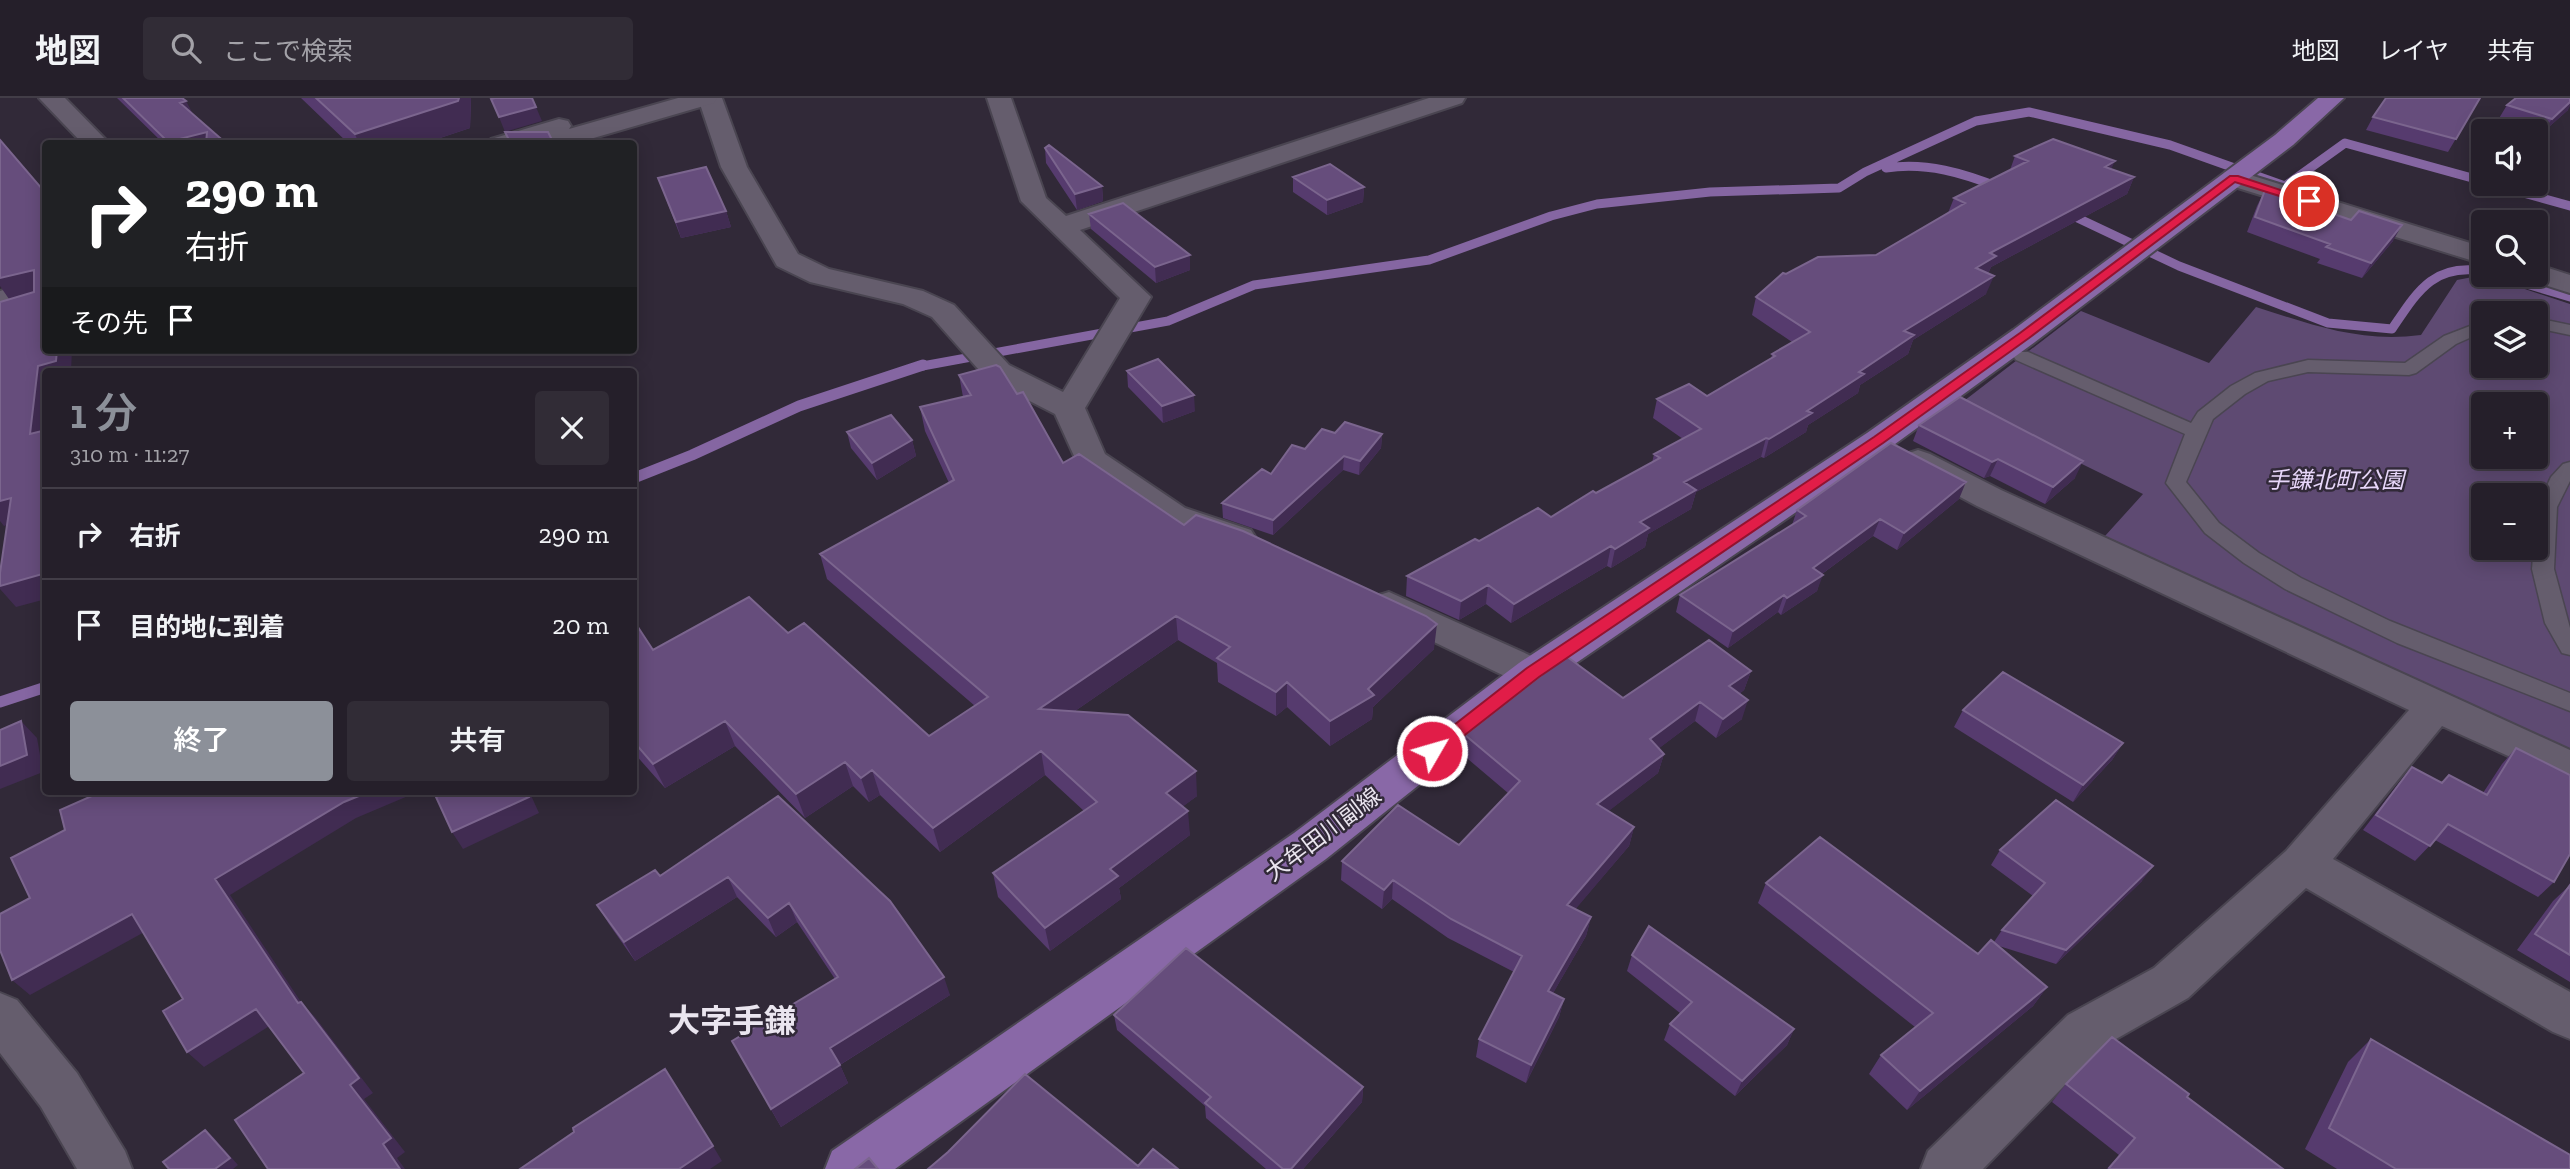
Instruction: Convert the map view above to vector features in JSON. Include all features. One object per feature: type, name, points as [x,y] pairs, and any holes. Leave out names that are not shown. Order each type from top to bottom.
[{"type":"main road","name":"大牟田川副線","points":[[851,1169],[1310,846],[1533,673],[1879,440],[2024,336],[2284,140],[2332,98]]},
{"type":"street","points":[[51,98],[95,140]]},
{"type":"street","points":[[513,140],[654,98]]},
{"type":"street","points":[[558,140],[705,98]]},
{"type":"street","points":[[710,98],[734,167],[787,260],[820,276],[914,297],[943,311],[998,372],[1069,408],[1091,460],[1173,516],[1271,550]]},
{"type":"street","points":[[999,98],[1034,201],[1136,297],[1069,408]]},
{"type":"street","points":[[1060,227],[1453,98]]},
{"type":"street","points":[[2234,178],[2471,253]]},
{"type":"street","points":[[2548,277],[2570,284]]},
{"type":"street","points":[[0,300],[42,287]]},
{"type":"street","points":[[0,314],[42,301]]},
{"type":"street","points":[[1879,440],[1989,498],[2570,768]]},
{"type":"street","points":[[1358,591],[1533,673]]},
{"type":"street","points":[[1947,1169],[2085,1031],[2171,983],[2302,864],[2437,705]]},
{"type":"street","points":[[2302,864],[2570,1017]]},
{"type":"street","points":[[0,1015],[59,1090],[106,1169]]},
{"type":"lane","points":[[2548,325],[2570,330]]},
{"type":"lane","points":[[2471,331],[2450,340],[2409,369],[2308,366],[2262,377],[2214,407],[2196,432],[2176,483],[2209,526],[2253,560],[2339,608],[2441,653],[2570,702]]},
{"type":"lane","points":[[2022,356],[2196,432]]},
{"type":"lane","points":[[2570,468],[2558,482],[2547,507],[2543,569],[2556,623],[2570,647]]},
{"type":"green space","name":"手鎌北町公園","points":[[2471,277],[2471,287],[2519,287],[2570,304],[2570,750],[2105,536],[2143,494],[1960,404],[2081,311],[2209,363],[2256,307],[2337,331],[2378,337],[2421,335],[2457,280]]},
{"type":"building","points":[[123,98],[182,98],[186,101],[180,103],[222,140],[206,140],[207,132],[166,140]]},
{"type":"building","points":[[316,98],[459,98],[458,101],[355,134]]},
{"type":"building","points":[[532,98],[536,107],[499,117],[491,99]]},
{"type":"building","points":[[2386,98],[2480,98],[2456,139],[2373,117]]},
{"type":"building","points":[[2516,98],[2570,98],[2570,102],[2552,119],[2507,105]]},
{"type":"building","points":[[505,132],[548,132],[552,140],[509,140]]},
{"type":"building","points":[[2053,139],[2115,161],[2105,167],[2134,177],[1990,253],[1996,256],[1976,268],[1994,276],[1904,331],[1914,335],[1859,372],[1864,374],[1807,411],[1812,413],[1769,439],[1766,438],[1684,482],[1696,490],[1640,522],[1649,528],[1615,549],[1611,546],[1514,604],[1488,585],[1461,601],[1407,576],[1475,539],[1479,541],[1538,508],[1551,517],[1593,491],[1596,493],[1660,458],[1654,454],[1701,429],[1657,399],[1689,384],[1707,396],[1810,332],[1756,297],[1783,273],[1786,274],[1818,257],[1876,255],[1965,203],[1954,198],[2028,161],[2015,156]]},
{"type":"building","points":[[0,140],[42,189],[42,354],[57,354],[56,361],[38,366],[30,434],[42,431],[42,574],[0,586],[11,498],[0,501],[0,302],[34,292],[34,270],[0,278]]},
{"type":"building","points":[[1049,145],[1102,186],[1075,194],[1045,148]]},
{"type":"building","points":[[1330,164],[1364,187],[1327,200],[1293,177]]},
{"type":"building","points":[[706,167],[726,211],[676,222],[658,178]]},
{"type":"building","points":[[2265,190],[2351,220],[2359,211],[2402,225],[2371,263],[2326,247],[2330,244],[2255,217]]},
{"type":"building","points":[[1123,203],[1190,255],[1155,267],[1089,214]]},
{"type":"building","points":[[1158,359],[1194,395],[1162,406],[1127,371]]},
{"type":"building","points":[[996,365],[1000,367],[1017,394],[1023,392],[1063,463],[1079,454],[1184,525],[1196,515],[1243,531],[1426,616],[1437,624],[1368,689],[1374,695],[1330,721],[1287,682],[1276,692],[1217,658],[1230,647],[1176,616],[1039,709],[1128,715],[1196,771],[1166,793],[1188,811],[1110,869],[1118,876],[1045,928],[993,873],[1097,802],[1041,751],[933,828],[872,770],[861,778],[845,762],[796,794],[725,721],[653,764],[637,745],[637,626],[653,650],[749,597],[788,633],[804,623],[929,736],[988,697],[820,554],[954,480],[920,407],[971,395],[959,375]]},
{"type":"building","points":[[1960,397],[2083,461],[2053,487],[1998,459],[1992,462],[1919,425]]},
{"type":"building","points":[[891,415],[912,440],[872,463],[847,432]]},
{"type":"building","points":[[1345,422],[1382,434],[1360,461],[1344,456],[1273,520],[1222,503],[1262,469],[1271,474],[1292,445],[1305,449],[1322,429],[1335,433]]},
{"type":"building","points":[[1891,443],[1966,482],[1904,533],[1880,519],[1813,568],[1823,575],[1787,598],[1784,595],[1733,631],[1680,595],[1806,516],[1797,510]]},
{"type":"building","points":[[1709,640],[1751,671],[1729,686],[1748,700],[1723,719],[1700,702],[1650,739],[1664,754],[1597,804],[1634,827],[1567,905],[1591,917],[1548,991],[1564,999],[1531,1065],[1479,1039],[1522,956],[1451,919],[1393,880],[1384,890],[1342,861],[1398,805],[1459,845],[1520,781],[1465,735],[1566,656],[1623,698]]},
{"type":"building","points":[[2003,672],[2123,743],[2083,785],[1963,710]]},
{"type":"building","points":[[21,721],[27,755],[0,766],[0,730]]},
{"type":"building","points":[[2516,748],[2570,775],[2570,854],[2554,882],[2448,824],[2430,846],[2376,815],[2412,767],[2442,783],[2449,775],[2487,795]]},
{"type":"building","points":[[94,795],[361,795],[344,802],[215,879],[298,1003],[301,1002],[359,1078],[350,1085],[391,1138],[383,1144],[400,1169],[268,1169],[235,1120],[304,1073],[256,1009],[187,1052],[163,1011],[183,999],[132,914],[12,980],[0,950],[0,914],[30,898],[11,858],[65,830],[60,810]]},
{"type":"building","points":[[528,795],[529,797],[452,832],[436,797]]},
{"type":"building","points":[[778,796],[890,901],[944,977],[830,1048],[840,1065],[771,1109],[732,1041],[838,977],[789,903],[768,918],[728,877],[624,942],[597,905],[655,870],[660,876]]},
{"type":"building","points":[[2056,800],[2153,866],[2066,950],[2002,930],[2045,883],[2000,850]]},
{"type":"building","points":[[1820,837],[1978,954],[1991,940],[2047,987],[1920,1091],[1881,1055],[1933,1013],[1766,883]]},
{"type":"building","points":[[2570,885],[2570,955],[2535,934]]},
{"type":"building","points":[[1649,926],[1794,1029],[1742,1081],[1670,1024],[1692,1002],[1632,955]]},
{"type":"building","points":[[1186,948],[1363,1087],[1291,1169],[1283,1169],[1205,1103],[1211,1097],[1114,1015]]},
{"type":"building","points":[[2112,1037],[2283,1169],[2110,1169],[2135,1138],[2066,1084]]},
{"type":"building","points":[[2371,1039],[2570,1155],[2570,1169],[2396,1169],[2329,1128]]},
{"type":"building","points":[[665,1069],[713,1146],[679,1169],[520,1169],[574,1132],[573,1128]]},
{"type":"building","points":[[1025,1074],[1138,1166],[1153,1149],[1178,1169],[928,1169]]},
{"type":"building","points":[[205,1130],[230,1158],[215,1169],[169,1169],[163,1162]]},
{"type":"building","points":[[869,1158],[878,1169],[855,1169]]},
{"type":"waterway","points":[[917,367],[1168,321],[1254,285],[1429,260],[1551,216],[1597,204],[1710,192],[1839,188],[1865,172],[1976,121],[2029,112],[2170,145],[2285,186],[2345,143],[2471,178]]},
{"type":"waterway","points":[[1886,168],[1916,166],[1945,170],[2001,188]]},
{"type":"waterway","points":[[2534,196],[2570,206]]},
{"type":"waterway","points":[[2067,213],[2179,266],[2328,323],[2392,329],[2428,283],[2451,271],[2471,270]]},
{"type":"waterway","points":[[2536,287],[2570,297]]},
{"type":"waterway","points":[[637,477],[799,406],[923,365]]},
{"type":"waterway","points":[[0,702],[42,688]]},
{"type":"district","name":"大字手鎌","points":[[732,1021]]},
{"type":"route","points":[[1432,751],[1533,673],[1879,440],[2024,336],[2234,178],[2309,201]]}]
